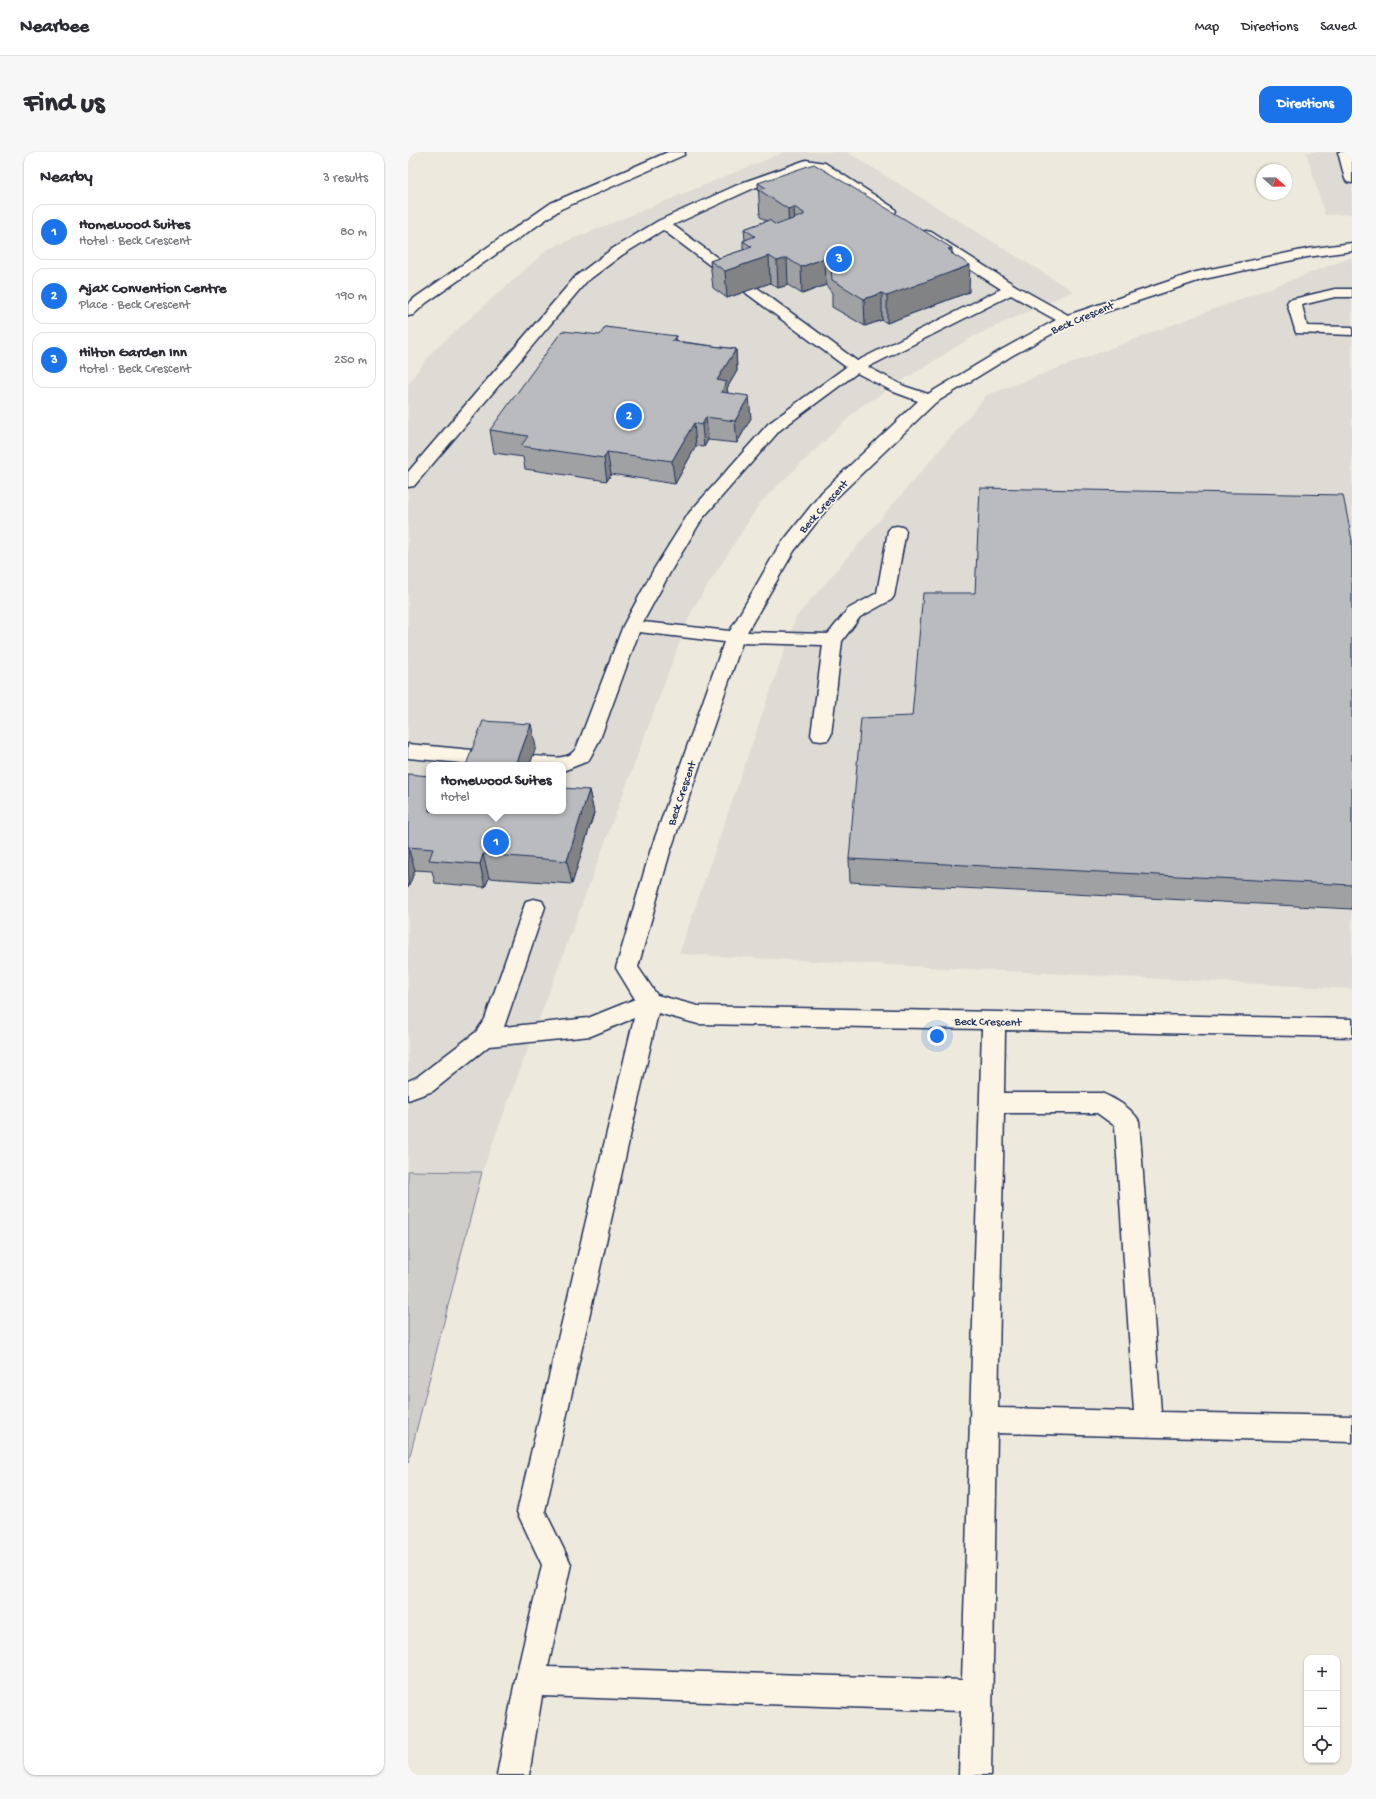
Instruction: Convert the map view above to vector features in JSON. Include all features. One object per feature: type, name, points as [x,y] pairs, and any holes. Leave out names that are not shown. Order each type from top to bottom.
[{"type":"main road","points":[[408,312],[421,300],[556,206],[679,152]]},
{"type":"main road","points":[[1344,152],[1352,179]]},
{"type":"main road","points":[[408,482],[581,279],[617,252],[663,224],[749,185],[806,164],[820,166],[899,217]]},
{"type":"main road","points":[[663,224],[738,279]]},
{"type":"main road","points":[[912,226],[1011,289],[1067,320]]},
{"type":"main road","name":"Beck Crescent","points":[[1352,247],[1307,253],[1201,275],[1067,320],[1008,352],[929,400],[828,496],[786,549],[735,637],[660,852],[627,968],[649,1002],[698,1015],[1352,1028]]},
{"type":"main road","points":[[566,762],[580,756],[590,739],[632,626],[663,569],[695,517],[774,427],[856,367],[1011,289]]},
{"type":"main road","points":[[751,290],[856,367],[899,389],[929,400]]},
{"type":"main road","points":[[1352,293],[1335,292],[1294,303],[1302,330],[1352,331]]},
{"type":"main road","points":[[821,735],[833,640],[854,613],[885,596],[897,531]]},
{"type":"main road","points":[[632,626],[735,637],[833,640]]},
{"type":"main road","points":[[408,751],[483,758]]},
{"type":"main road","points":[[408,1091],[425,1084],[484,1038],[498,1016],[534,908]]},
{"type":"main road","points":[[484,1038],[592,1027],[649,1002]]},
{"type":"main road","points":[[513,1775],[530,1681],[557,1564],[531,1512],[649,1002]]},
{"type":"main road","points":[[975,1775],[994,1021]]},
{"type":"main road","points":[[992,1103],[1101,1104],[1127,1121],[1148,1424]]},
{"type":"main road","points":[[984,1420],[1352,1429]]},
{"type":"main road","points":[[530,1681],[976,1696]]},
{"type":"shaded area","points":[[785,152],[847,152],[1073,291],[972,337],[859,408],[760,503],[691,612],[482,1172],[408,1171],[408,384],[432,352],[548,249]]},
{"type":"shaded area","points":[[1306,152],[1352,152],[1352,214],[1325,215]]},
{"type":"shaded area","points":[[1352,257],[1352,989],[679,954],[796,617],[987,395]]},
{"type":"shaded area","points":[[408,1171],[482,1172],[408,1463]]},
{"type":"building","points":[[814,164],[952,248],[948,249],[953,253],[951,253],[970,265],[887,296],[882,293],[864,299],[832,280],[831,266],[825,258],[801,267],[787,258],[777,261],[769,256],[725,271],[710,261],[752,247],[743,241],[755,236],[744,229],[769,220],[776,225],[804,215],[804,213],[794,207],[788,209],[759,190],[766,188],[758,183]]},
{"type":"building","points":[[605,327],[676,336],[672,341],[736,349],[717,380],[727,382],[721,392],[749,396],[735,421],[706,417],[702,425],[694,423],[672,461],[607,452],[604,458],[521,446],[528,436],[490,430],[562,331],[600,335]]},
{"type":"building","points":[[980,488],[1343,495],[1352,540],[1352,885],[849,859],[861,718],[912,716],[923,593],[975,593]]},
{"type":"building","points":[[483,721],[531,724],[517,762],[467,762]]},
{"type":"building","points":[[408,774],[426,776],[426,814],[566,814],[566,788],[589,790],[567,861],[483,854],[480,864],[429,860],[433,849],[408,847]]},
{"type":"place","name":"Hilton Garden Inn","points":[[839,259]]},
{"type":"place","name":"Ajax Convention Centre","points":[[629,416]]},
{"type":"place","name":"Homewood Suites","points":[[496,842]]}]
